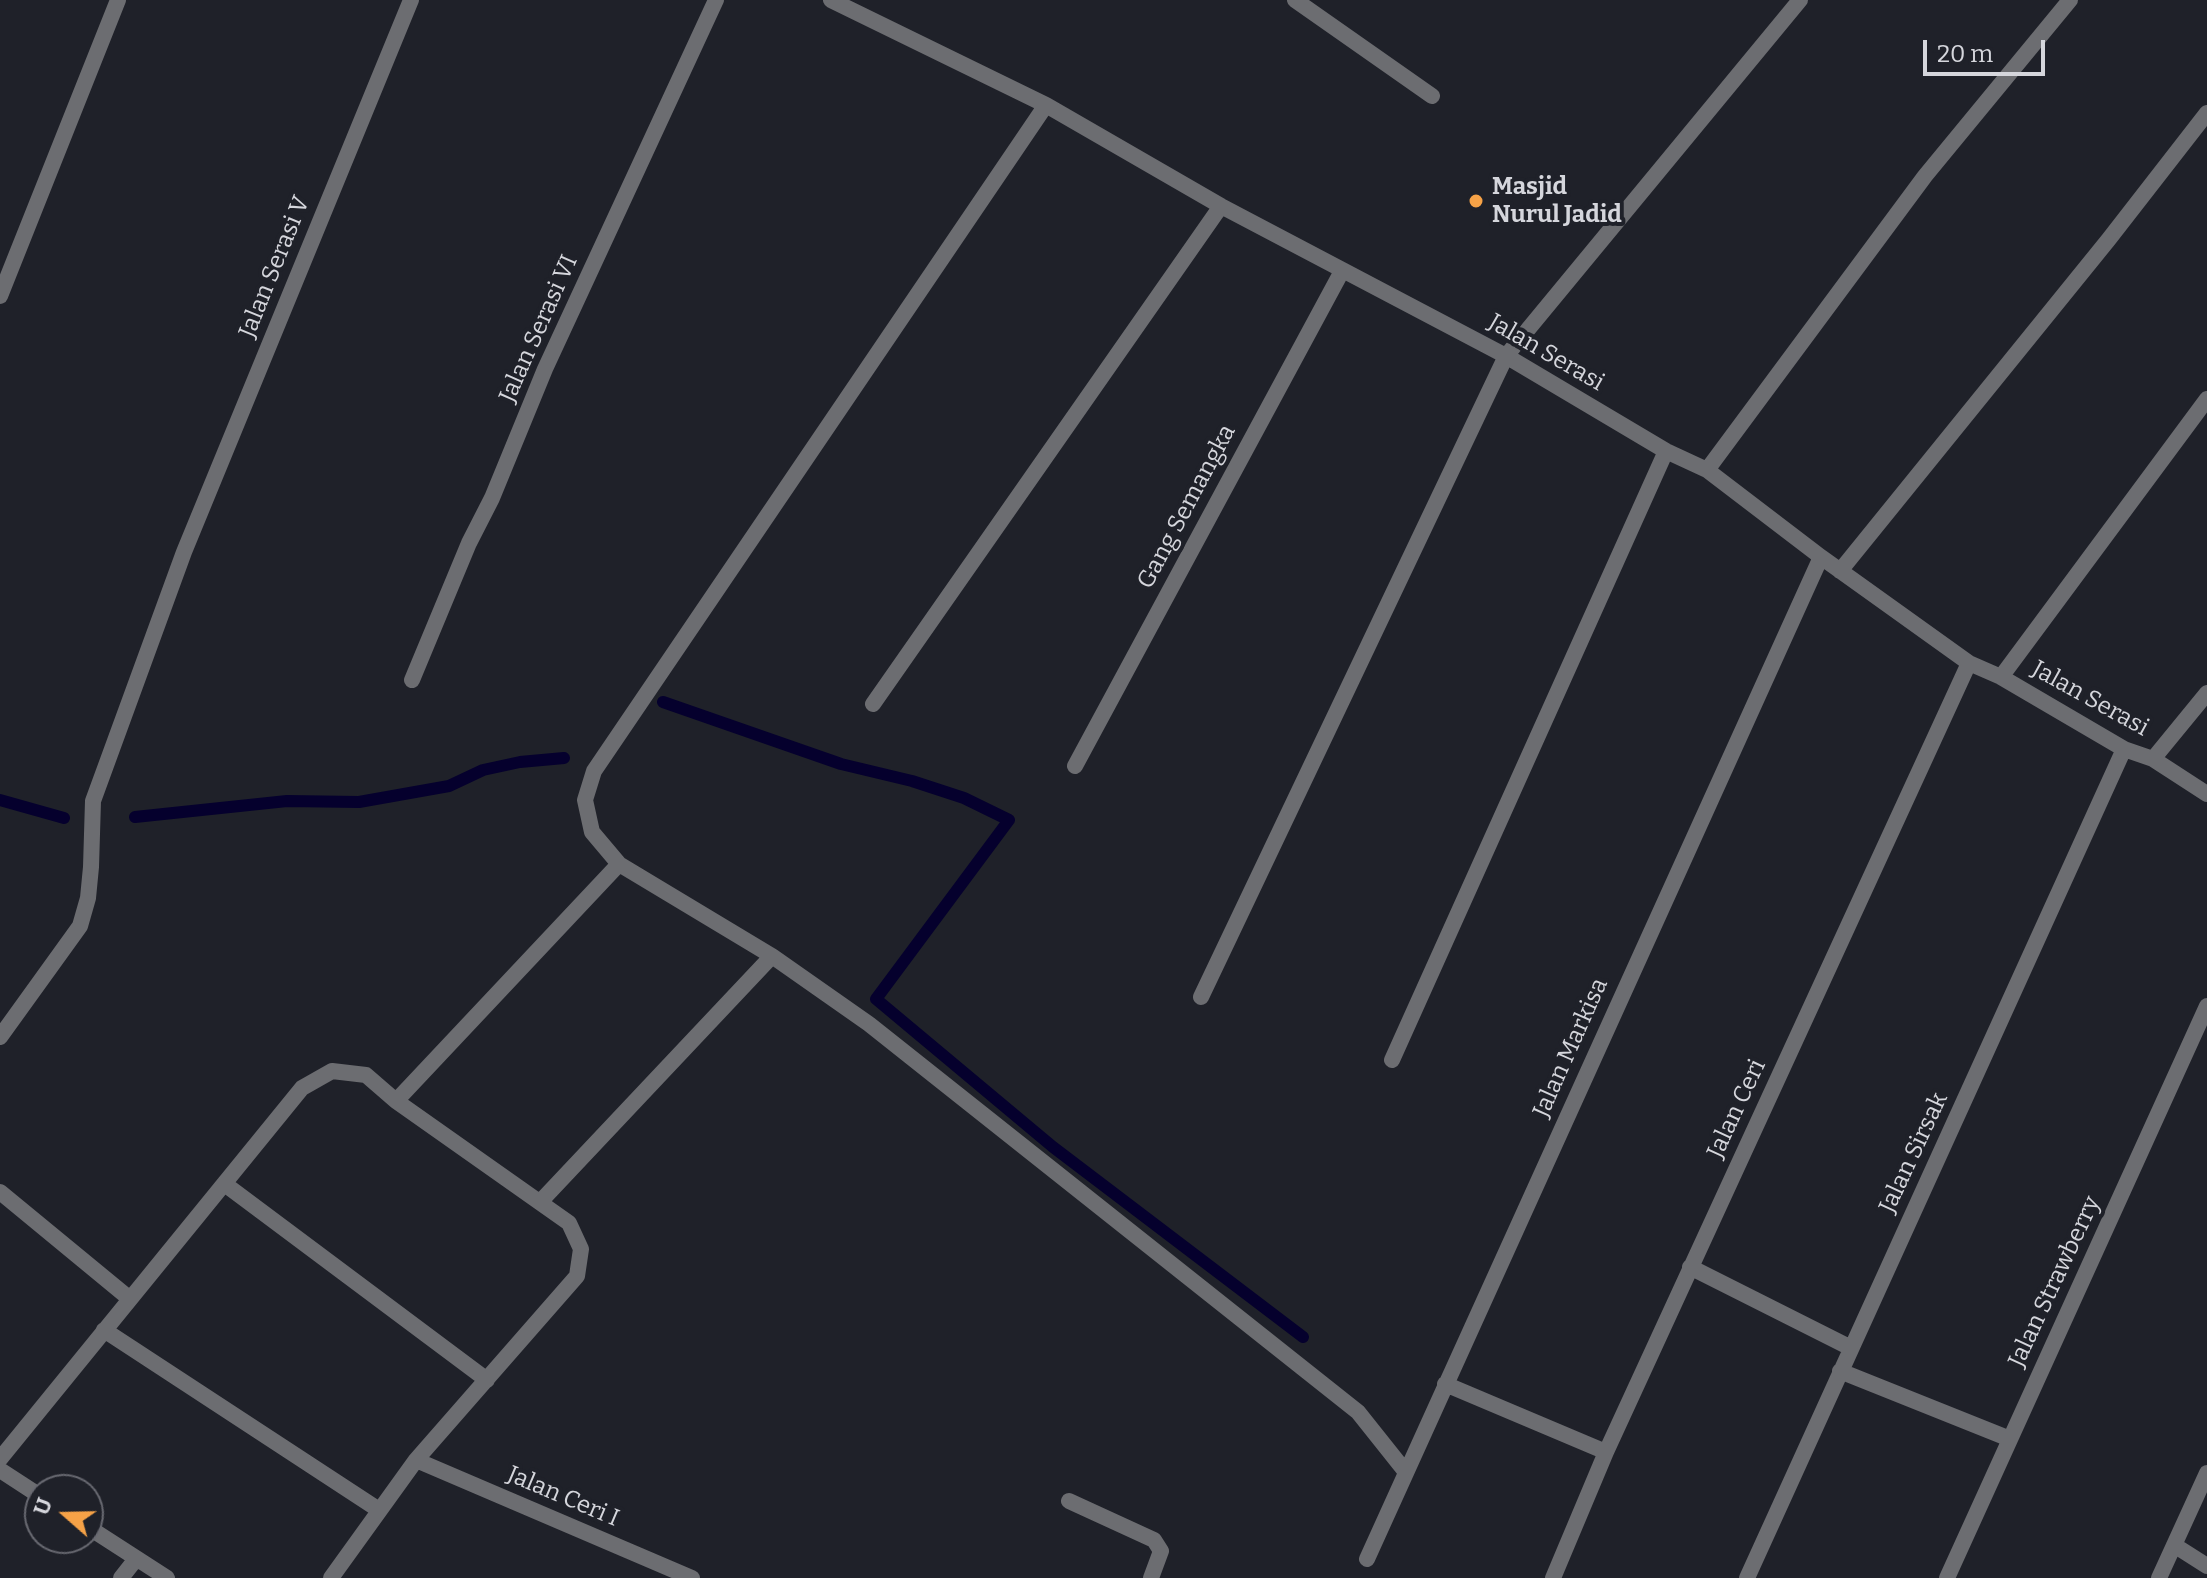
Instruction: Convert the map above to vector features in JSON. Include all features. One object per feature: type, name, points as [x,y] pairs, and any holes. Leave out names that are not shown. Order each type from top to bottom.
[{"type":"street","points":[[0,296],[118,0]]},
{"type":"street","name":"Jalan Serasi V","points":[[0,1037],[80,926],[88,898],[93,801],[184,552],[411,0]]},
{"type":"street","name":"Jalan Serasi VI","points":[[412,680],[545,369],[716,0]]},
{"type":"street","points":[[1295,0],[1432,96]]},
{"type":"street","points":[[1201,997],[1506,356],[1800,0]]},
{"type":"street","points":[[1707,470],[1925,176],[2070,0]]},
{"type":"street","name":"Jalan Serasi","points":[[839,2],[1046,105],[1221,206],[1506,356],[1666,451],[1707,470],[1840,571],[1969,663],[2001,677],[2124,749],[2153,759],[2207,794]]},
{"type":"street","points":[[1046,105],[594,771],[585,800],[592,832],[619,864],[772,956],[869,1024],[1358,1412],[1405,1471]]},
{"type":"street","points":[[1840,571],[2207,113]]},
{"type":"street","points":[[873,704],[1221,206]]},
{"type":"street","name":"Gang Semangka","points":[[1075,766],[1342,271]]},
{"type":"street","points":[[2001,677],[2207,399]]},
{"type":"street","points":[[1392,1060],[1666,451]]},
{"type":"street","name":"Jalan Markisa","points":[[1367,1559],[1821,557]]},
{"type":"street","name":"Jalan Ceri","points":[[1553,1578],[1690,1267],[1969,663]]},
{"type":"street","points":[[2153,759],[2207,693]]},
{"type":"street","name":"Jalan Sirsak","points":[[1747,1578],[2124,749]]},
{"type":"street","points":[[396,1101],[619,864]]},
{"type":"street","points":[[541,1201],[772,956]]},
{"type":"street","name":"Jalan Strawberry","points":[[1947,1578],[2207,1006]]},
{"type":"street","points":[[0,1459],[302,1088],[332,1071],[366,1075],[396,1101],[569,1223],[581,1249],[577,1276],[416,1460],[331,1578]]},
{"type":"street","points":[[226,1185],[487,1380]]},
{"type":"street","points":[[0,1192],[130,1299]]},
{"type":"street","points":[[1690,1267],[1851,1348]]},
{"type":"street","points":[[104,1330],[379,1510]]},
{"type":"street","points":[[1840,1371],[2010,1439]]},
{"type":"street","points":[[1445,1384],[1606,1452]]},
{"type":"street","name":"Jalan Ceri I","points":[[416,1460],[692,1578]]},
{"type":"street","points":[[0,1470],[24,1486]]},
{"type":"street","points":[[2159,1578],[2207,1473]]},
{"type":"street","points":[[1069,1501],[1154,1540],[1161,1551],[1151,1578]]},
{"type":"street","points":[[104,1538],[167,1578]]},
{"type":"street","points":[[2174,1545],[2207,1566]]},
{"type":"street","points":[[121,1578],[136,1559]]},
{"type":"waterway","points":[[663,702],[841,764],[912,781],[964,798],[1009,820],[876,999],[1053,1147],[1303,1337]]},
{"type":"waterway","points":[[135,817],[287,801],[359,802],[449,786],[483,770],[520,762],[564,758]]},
{"type":"waterway","points":[[0,800],[64,818]]},
{"type":"place","name":"Masjid Nurul Jadid","points":[[1476,201]]}]
